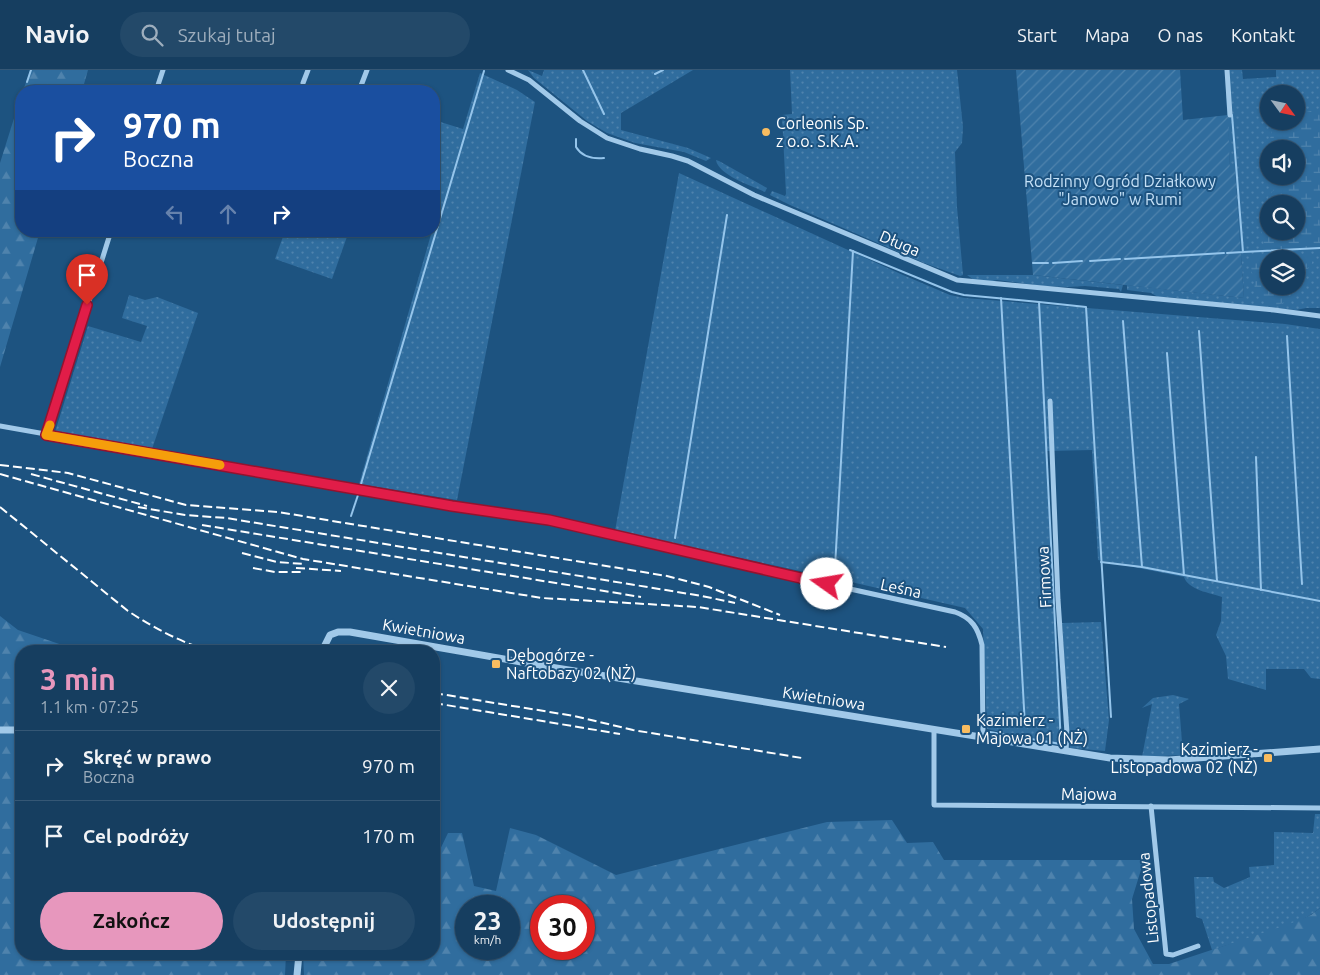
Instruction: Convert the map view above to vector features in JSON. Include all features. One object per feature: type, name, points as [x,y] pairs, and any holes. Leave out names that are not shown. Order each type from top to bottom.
[{"type":"street","points":[[158,85],[163,70]]},
{"type":"street","points":[[304,83],[308,70]]},
{"type":"street","points":[[361,85],[367,70]]},
{"type":"street","name":"Długa","points":[[508,70],[529,80],[580,122],[607,138],[640,149],[688,161],[754,195],[957,280],[1320,316]]},
{"type":"street","points":[[1227,70],[1230,115]]},
{"type":"street","points":[[46,435],[109,237]]},
{"type":"street","name":"Firmowa","points":[[1050,401],[1057,590],[1067,733],[1066,751]]},
{"type":"street","name":"Leśna","points":[[0,426],[452,506],[549,520],[955,612],[970,619],[975,625],[982,645],[983,737]]},
{"type":"street","name":"Kwietniowa","points":[[326,645],[328,638],[334,633],[350,632],[424,645]]},
{"type":"street","name":"Kwietniowa","points":[[440,648],[1110,758],[1161,760],[1320,749]]},
{"type":"street","name":"Majowa","points":[[934,729],[934,805],[1320,808]]},
{"type":"street","points":[[0,730],[15,730]]},
{"type":"street","name":"Listopadowa","points":[[1151,806],[1166,954],[1173,955],[1198,946]]},
{"type":"street","points":[[297,975],[298,960]]},
{"type":"green space","points":[[30,70],[88,70],[84,85],[25,85]]},
{"type":"green space","points":[[528,70],[542,76],[544,70],[693,70],[621,113],[621,130],[688,148],[711,158],[706,161],[684,152],[635,143],[607,133],[587,121],[534,78]]},
{"type":"green space","points":[[790,70],[957,70],[963,127],[962,143],[955,152],[957,207],[963,275],[960,276],[924,263],[770,195],[772,191],[785,196],[786,194],[782,115],[792,114]]},
{"type":"green space","name":"Rodzinny Ogród Działkowy \"Janowo\" w Rumi","points":[[1016,70],[1180,70],[1183,120],[1228,115],[1230,170],[1235,170],[1244,298],[1033,275]]},
{"type":"green space","points":[[1225,70],[1242,70],[1243,79],[1276,77],[1276,70],[1320,70],[1320,308],[1296,310],[1189,301],[1127,290],[1127,285],[1244,298],[1235,170],[1230,170]]},
{"type":"green space","points":[[480,73],[517,90],[535,102],[457,500],[359,484],[430,237],[440,237],[440,122],[463,129]]},
{"type":"green space","points":[[1320,109],[1320,248],[1265,250],[1263,240],[1305,240],[1305,195],[1271,195],[1275,188],[1273,185],[1305,185],[1305,140],[1270,140],[1272,131],[1305,130],[1305,112]]},
{"type":"green space","points":[[15,115],[15,237],[38,237],[0,367],[0,163]]},
{"type":"green space","points":[[716,160],[767,188],[765,192],[729,175],[718,165]]},
{"type":"green space","points":[[679,173],[950,295],[965,298],[1285,324],[1320,329],[1320,679],[1311,678],[1304,669],[1266,669],[1266,690],[1228,679],[1226,656],[1216,635],[1221,621],[1222,597],[1195,588],[1184,577],[1098,560],[1092,450],[1046,451],[1061,746],[987,729],[983,629],[965,608],[615,531]]},
{"type":"green space","points":[[283,237],[347,237],[332,279],[275,259]]},
{"type":"green space","points":[[1305,254],[1311,255],[1312,262],[1305,269]]},
{"type":"green space","points":[[1252,256],[1260,256],[1260,295],[1290,295],[1285,302],[1275,305],[1269,304],[1257,295],[1251,264]]},
{"type":"green space","points":[[967,275],[1033,275],[1123,285],[1121,292],[1119,289],[1085,286],[1042,286],[997,280],[988,282],[974,280]]},
{"type":"green space","points":[[129,295],[145,300],[157,297],[198,313],[152,449],[55,432],[88,326],[141,342],[147,326],[122,318]]},
{"type":"green space","points":[[0,616],[18,630],[62,645],[15,645],[15,960],[286,960],[285,975],[0,975]]},
{"type":"green space","points":[[1101,622],[1109,720],[1105,751],[1070,748],[1062,623]]},
{"type":"green space","points":[[1173,695],[1189,699],[1179,704],[1183,755],[1142,757],[1152,704],[1142,708],[1153,698]]},
{"type":"green space","points":[[1315,814],[1320,814],[1320,908],[1298,922],[1212,950],[1202,919],[1196,917],[1194,877],[1213,877],[1214,882],[1224,888],[1250,877],[1249,867],[1274,865],[1274,832],[1313,833]]},
{"type":"green space","points":[[892,820],[907,843],[933,842],[944,860],[1144,860],[1132,899],[1134,929],[1153,964],[1169,964],[1287,925],[1311,915],[1320,908],[1320,975],[304,975],[303,960],[440,960],[440,850],[448,833],[462,833],[474,886],[496,891],[510,828],[536,835],[616,875],[827,822]]},
{"type":"waterway","points":[[27,82],[31,70]]},
{"type":"waterway","points":[[583,70],[604,114]]},
{"type":"waterway","points":[[655,74],[663,70]]},
{"type":"waterway","points":[[440,219],[484,71]]},
{"type":"waterway","points":[[1227,253],[1243,252],[1232,115]]},
{"type":"waterway","points":[[576,139],[576,147],[581,153],[592,158],[604,158]]},
{"type":"waterway","points":[[675,538],[727,215]]},
{"type":"waterway","points":[[361,484],[435,237]]},
{"type":"waterway","points":[[1243,252],[1320,248]]},
{"type":"waterway","points":[[850,250],[952,292],[964,295],[1039,302]]},
{"type":"waterway","points":[[835,567],[853,251]]},
{"type":"waterway","points":[[1125,259],[1224,253]]},
{"type":"waterway","points":[[1090,261],[1120,259]]},
{"type":"waterway","points":[[1053,263],[1082,261]]},
{"type":"waterway","points":[[1033,263],[1048,263]]},
{"type":"waterway","points":[[1001,298],[1025,726]]},
{"type":"waterway","points":[[990,732],[1061,744],[1039,302],[1086,307],[1111,717]]},
{"type":"waterway","points":[[1123,321],[1142,567]]},
{"type":"waterway","points":[[1199,331],[1217,581]]},
{"type":"waterway","points":[[1287,336],[1302,584]]},
{"type":"waterway","points":[[1167,353],[1184,575]]},
{"type":"waterway","points":[[1256,457],[1261,590]]},
{"type":"waterway","points":[[351,516],[359,492]]},
{"type":"waterway","points":[[1101,562],[1142,567],[1320,601]]},
{"type":"railway","points":[[0,465],[68,473],[186,505],[278,512],[667,576],[709,587],[780,615]]},
{"type":"railway","points":[[0,474],[303,559],[542,598],[698,607],[946,647]]},
{"type":"railway","points":[[31,474],[147,506]]},
{"type":"railway","points":[[0,507],[128,611],[168,634],[194,645]]},
{"type":"railway","points":[[138,507],[185,515],[226,518],[735,603]]},
{"type":"railway","points":[[202,525],[641,597]]},
{"type":"railway","points":[[242,553],[277,562],[304,564]]},
{"type":"railway","points":[[253,568],[275,572],[303,572]]},
{"type":"railway","points":[[296,568],[341,571]]},
{"type":"railway","points":[[440,694],[574,716],[633,730],[802,758]]},
{"type":"railway","points":[[440,704],[620,734]]},
{"type":"slow traffic","points":[[50,425],[46,435],[220,465]]},
{"type":"place","name":"Corleonis Sp. z o.o. S.K.A.","points":[[766,132]]},
{"type":"place","name":"Dębogórze - Naftobazy 02 (NŻ)","points":[[496,664]]},
{"type":"place","name":"Kazimierz - Majowa 01 (NŻ)","points":[[966,729]]},
{"type":"place","name":"Kazimierz - Listopadowa 02 (NŻ)","points":[[1268,758]]},
{"type":"route","points":[[87,305],[46,435],[452,506],[549,520],[827,584]]}]
